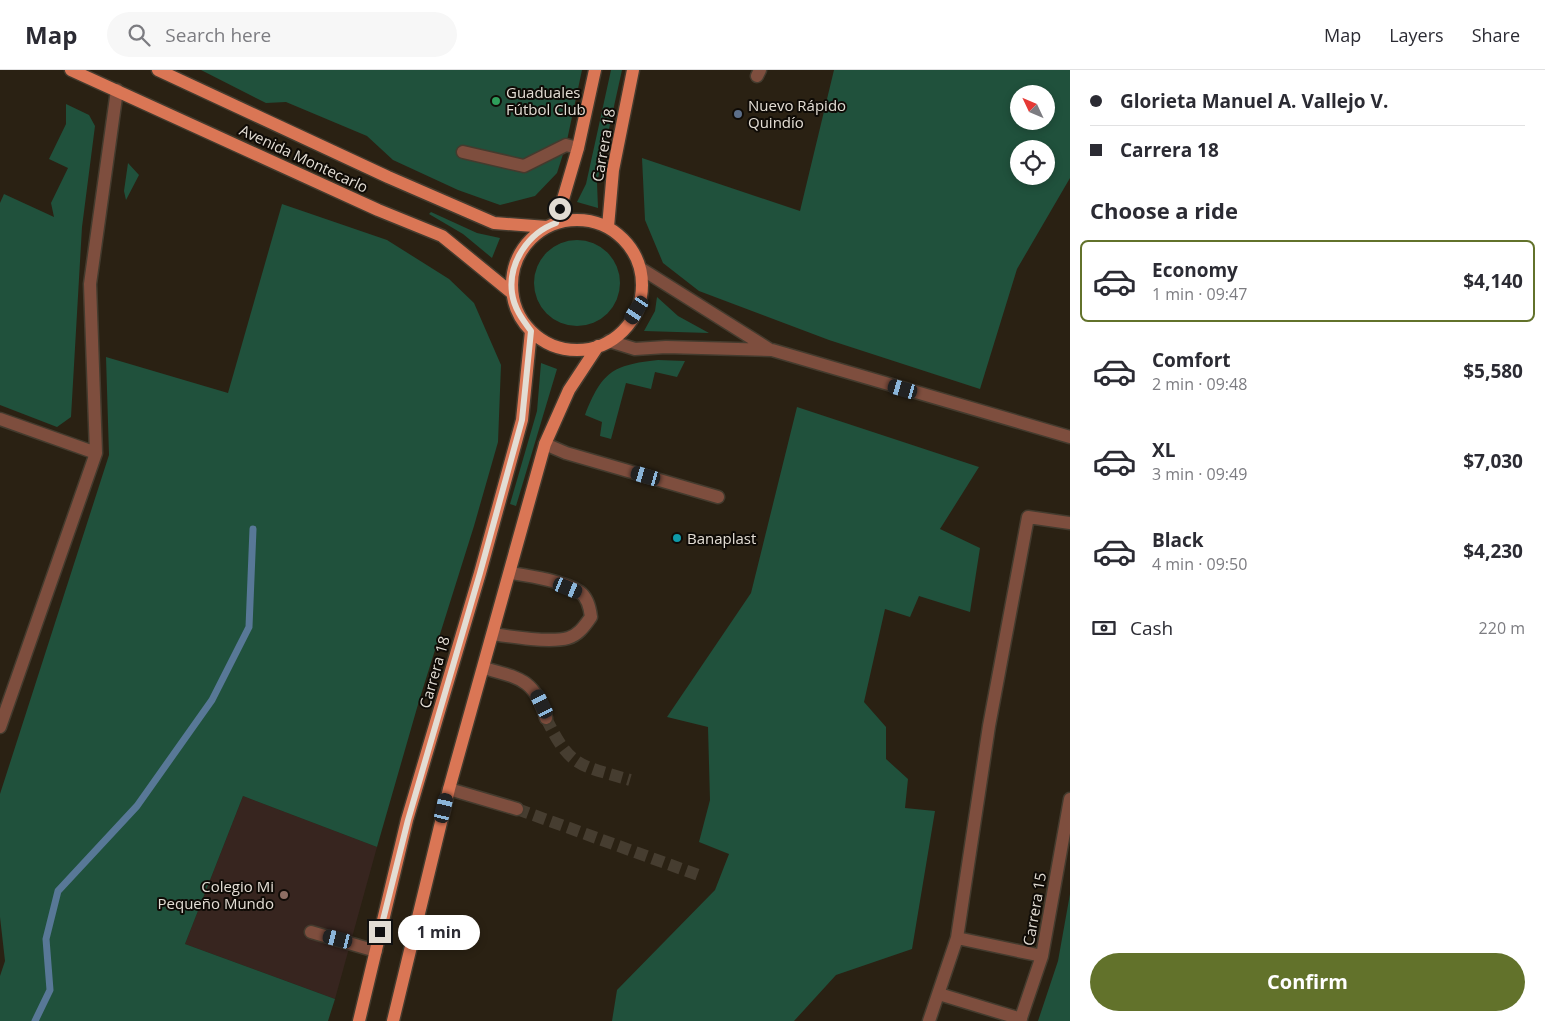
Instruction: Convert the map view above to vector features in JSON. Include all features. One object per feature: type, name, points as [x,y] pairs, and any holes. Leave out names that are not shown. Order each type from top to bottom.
[{"type":"main road","name":"Avenida Montecarlo","points":[[71,70],[378,210],[442,236],[512,293]]},
{"type":"main road","name":"Avenida Montecarlo","points":[[158,70],[388,177],[494,223],[551,225]]},
{"type":"main road","name":"Carrera 18","points":[[551,225],[578,148],[595,70]]},
{"type":"main road","name":"Carrera 18","points":[[608,226],[613,170],[633,70]]},
{"type":"main road","points":[[393,1021],[449,789],[511,573],[545,444],[569,390],[604,344],[626,328],[637,310],[642,289],[640,268],[631,248],[608,226],[576,219],[551,225],[531,239],[519,254],[513,273],[512,293],[518,313],[531,331],[551,345],[574,350],[604,344]]},
{"type":"main road","name":"Carrera 18","points":[[359,1021],[408,820],[480,573],[522,420],[531,331]]},
{"type":"street","points":[[0,727],[96,453],[90,284],[117,90]]},
{"type":"street","points":[[463,152],[524,166],[566,145],[578,148]]},
{"type":"street","points":[[640,268],[772,350]]},
{"type":"street","points":[[604,344],[635,348],[772,350],[1070,437]]},
{"type":"street","points":[[0,419],[96,453]]},
{"type":"street","points":[[545,444],[718,497]]},
{"type":"street","points":[[929,1021],[940,994],[957,938],[989,726],[1028,517],[1070,524]]},
{"type":"street","points":[[493,634],[530,638],[568,638],[582,631],[591,617],[590,605],[580,592],[547,580],[511,573]]},
{"type":"street","points":[[484,668],[516,677],[528,683],[536,693],[546,718]]},
{"type":"street","points":[[449,789],[517,809]]},
{"type":"street","name":"Carrera 15","points":[[1021,1020],[1042,956],[1070,800]]},
{"type":"street","points":[[311,932],[376,951]]},
{"type":"street","points":[[957,938],[1042,956]]},
{"type":"street","points":[[940,994],[1021,1020]]},
{"type":"shaded area","name":"Colegio Mi Pequeño Mundo","points":[[243,796],[377,847],[335,999],[185,944]]},
{"type":"green space","points":[[201,70],[582,70],[566,145],[557,173],[535,196],[500,205],[458,190],[393,160],[367,136],[286,102],[266,103]]},
{"type":"green space","points":[[611,70],[622,70],[597,183],[598,208],[577,202],[586,184]]},
{"type":"green space","points":[[834,70],[1070,70],[1070,178],[1017,269],[980,389],[829,340],[699,291],[663,263],[645,220],[642,158],[800,211]]},
{"type":"green space","points":[[66,104],[89,115],[95,126],[82,227],[71,417],[57,427],[0,405],[0,203],[4,194],[54,217],[51,203],[68,168],[49,159],[66,124]]},
{"type":"green space","points":[[128,163],[139,175],[126,200],[124,191]]},
{"type":"green space","points":[[282,204],[387,240],[449,279],[474,303],[501,365],[498,442],[474,526],[419,701],[377,847],[243,796],[185,944],[335,999],[328,1021],[0,1021],[0,976],[5,961],[0,917],[0,794],[109,455],[106,357],[228,393]]},
{"type":"green space","points":[[431,212],[477,233],[500,238],[492,258],[463,234],[429,214]]},
{"type":"green space","points":[[569,240],[585,240],[594,243],[608,252],[617,266],[620,283],[617,300],[608,314],[594,323],[585,326],[569,326],[553,319],[541,307],[534,291],[534,275],[541,259],[553,247]]},
{"type":"green space","points":[[657,297],[678,316],[709,333],[644,331],[655,311]]},
{"type":"green space","points":[[658,360],[685,361],[677,377],[655,372],[651,389],[626,383],[611,439],[600,436],[602,422],[585,415],[591,400],[603,380],[619,368]]},
{"type":"green space","points":[[541,363],[557,369],[516,506],[510,504],[537,411]]},
{"type":"green space","points":[[797,407],[979,467],[940,529],[980,548],[970,612],[919,596],[910,617],[885,609],[864,702],[886,727],[886,759],[908,779],[905,808],[935,811],[912,949],[836,975],[794,1021],[612,1021],[617,990],[715,890],[729,854],[699,842],[710,800],[708,727],[667,717],[751,593]]},
{"type":"green space","points":[[1070,894],[1070,1021],[1038,1021],[1058,961]]},
{"type":"waterway","points":[[35,1021],[50,990],[46,939],[58,891],[137,806],[212,700],[249,627],[253,529]]},
{"type":"tunnel","points":[[546,718],[562,747],[578,762],[599,771],[630,780]]},
{"type":"tunnel","points":[[517,809],[701,876]]},
{"type":"place","name":"Guaduales Fútbol Club","points":[[496,101]]},
{"type":"place","name":"Nuevo Rápido Quindío","points":[[738,114]]},
{"type":"place","name":"Banaplast","points":[[677,538]]},
{"type":"place","name":"Colegio Mi Pequeño Mundo","points":[[284,895]]},
{"type":"route","points":[[380,932],[408,820],[480,573],[522,420],[531,331],[518,313],[512,293],[513,273],[519,254],[531,239],[556,223],[560,209]]}]
